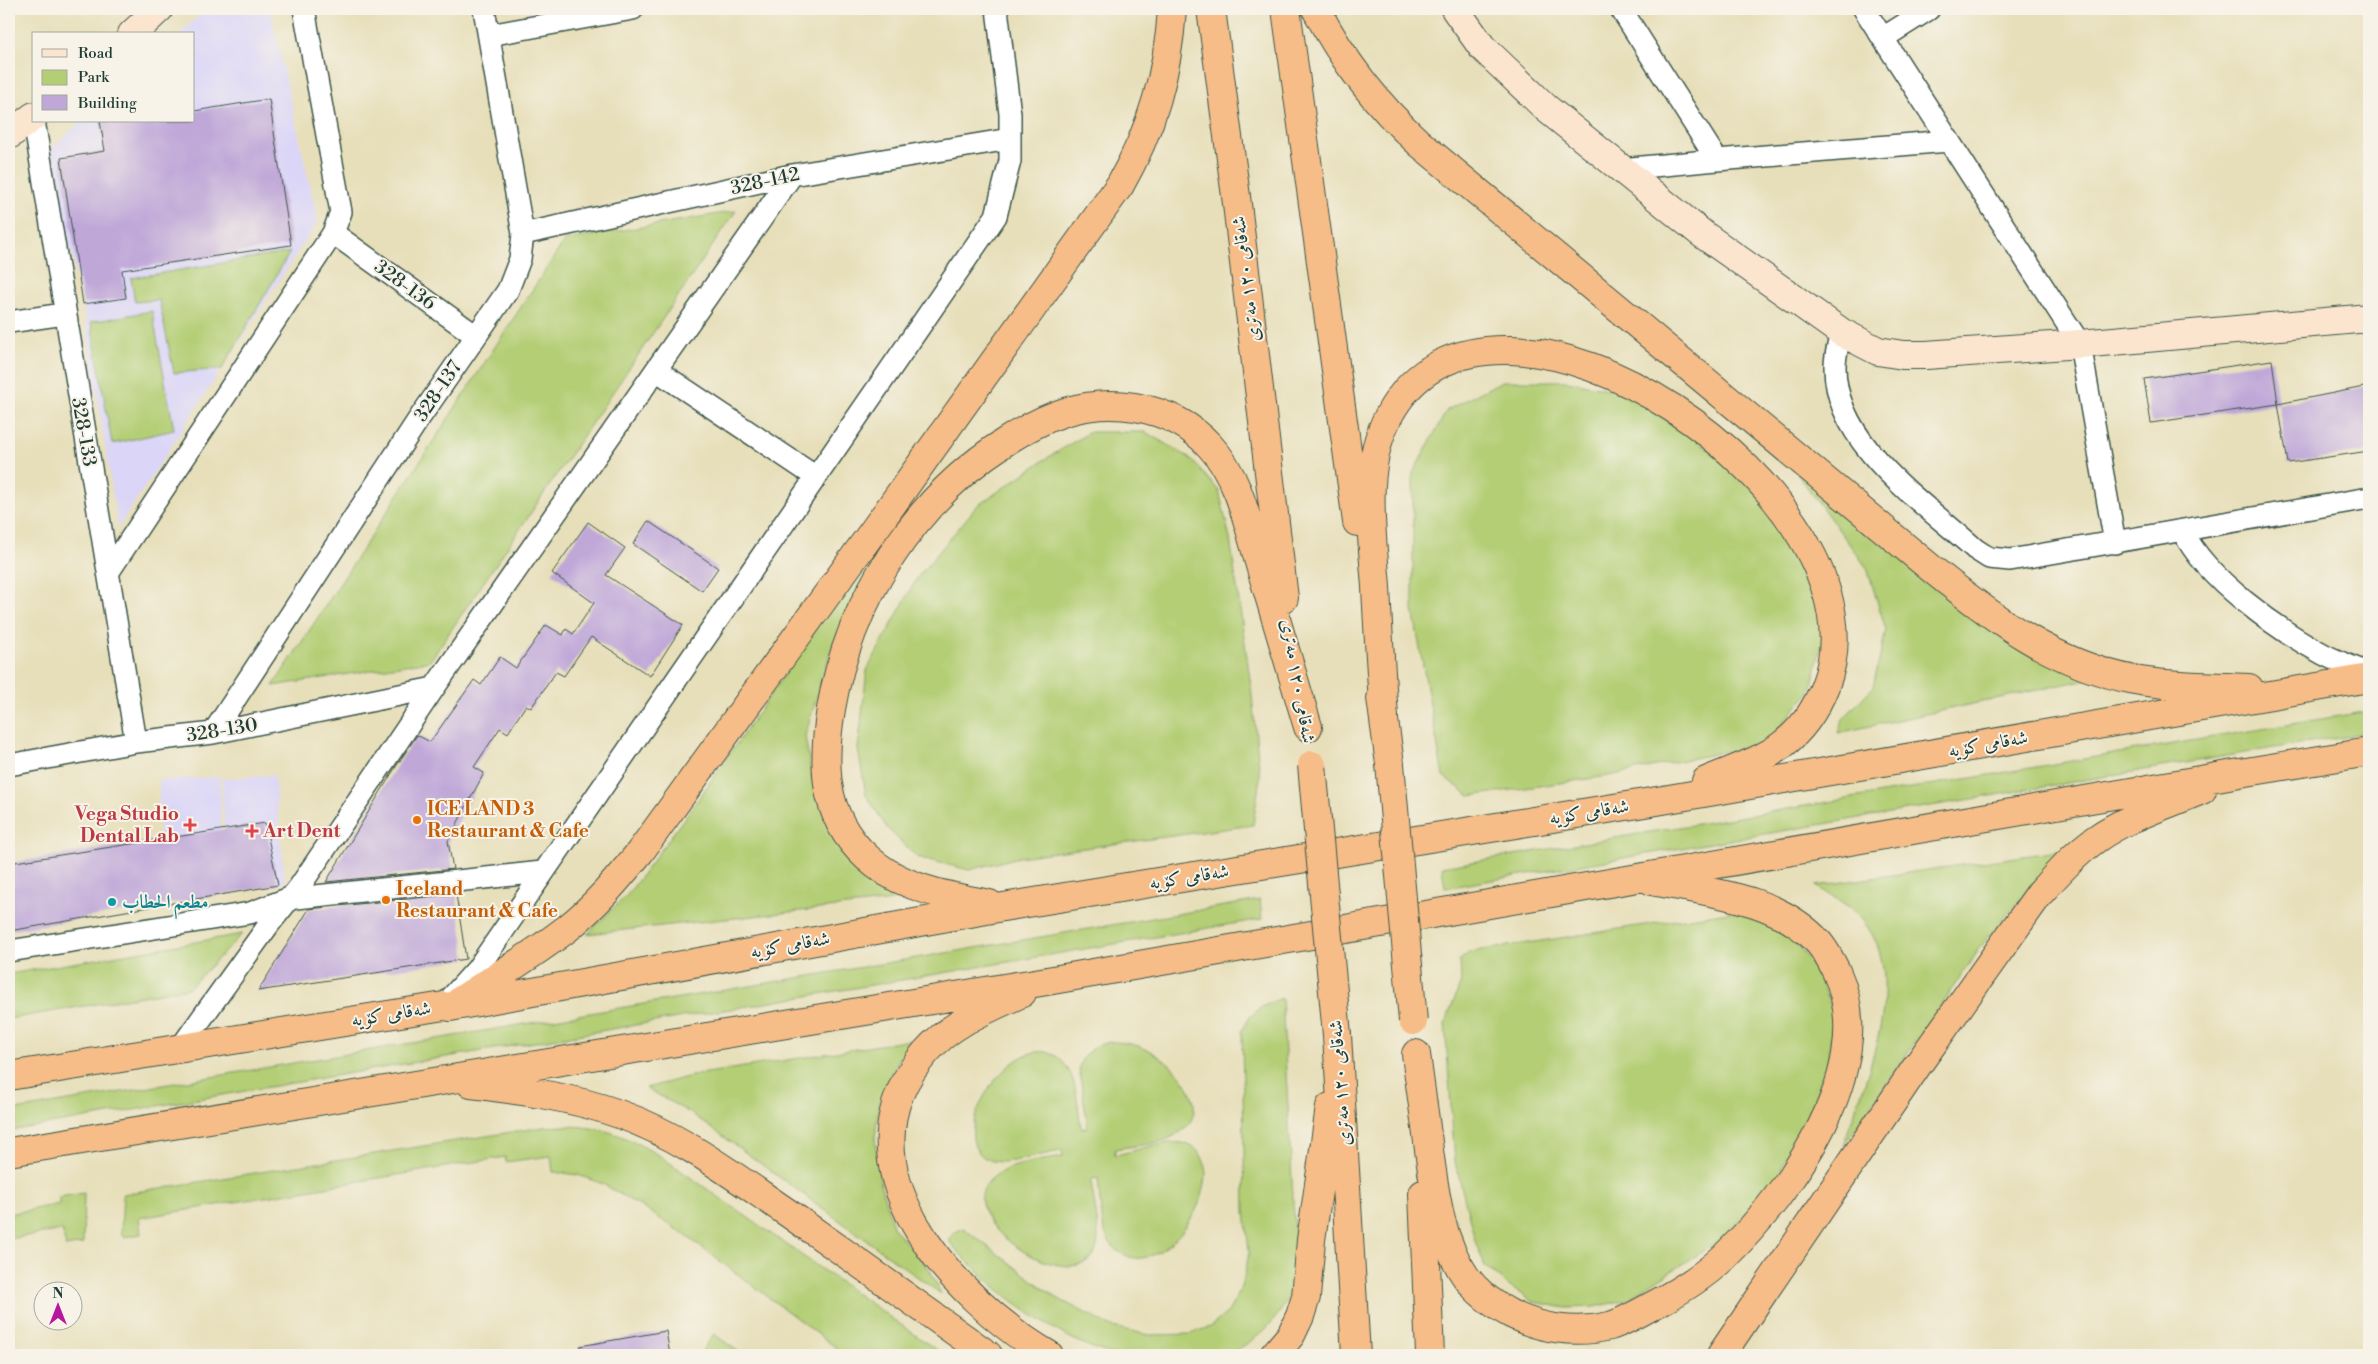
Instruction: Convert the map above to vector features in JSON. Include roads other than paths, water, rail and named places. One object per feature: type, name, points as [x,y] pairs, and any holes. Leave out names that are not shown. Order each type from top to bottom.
[{"type":"highway","points":[[447,1006],[542,947],[570,926],[618,879],[646,844],[868,539],[1120,185],[1134,160],[1155,109],[1163,82],[1172,9]]},
{"type":"highway","name":"شەقامی ١٢٠ مەتری","points":[[1211,9],[1237,204],[1278,560],[1288,627],[1308,727],[1338,1042],[1356,1355]]},
{"type":"highway","points":[[1286,9],[1390,764],[1412,1021],[1436,1200],[1445,1234],[1466,1277],[1482,1294],[1500,1308],[1521,1319],[1558,1329],[1589,1329],[1612,1325],[1669,1296],[1721,1259],[1773,1203],[1814,1139],[1846,1062],[1849,1041],[1846,1000],[1840,980],[1820,943],[1786,918],[1761,906],[1728,896],[1633,878]]},
{"type":"highway","points":[[1316,9],[1347,63],[1368,92],[1392,119],[1419,144],[1933,570],[1993,617],[2046,650],[2075,663],[2113,675],[2160,684],[2298,691]]},
{"type":"highway","points":[[1384,717],[1370,492],[1376,451],[1389,415],[1398,401],[1421,376],[1450,358],[1467,353],[1483,350],[1518,350],[1582,365],[1620,380],[1672,408],[1699,426],[1749,470],[1782,507],[1808,550],[1818,572],[1833,620],[1832,660],[1828,679],[1817,704],[1798,731],[1766,756],[1657,801]]},
{"type":"highway","points":[[1003,907],[918,888],[896,878],[875,864],[857,847],[842,827],[834,807],[825,766],[825,745],[833,695],[848,640],[873,587],[888,563],[923,514],[950,486],[992,450],[1036,422],[1062,412],[1097,404],[1139,408],[1162,414],[1184,424],[1197,433],[1220,456],[1228,470],[1243,509],[1308,727]]},
{"type":"highway","name":"شەقامی کۆیە","points":[[9,1076],[447,1006],[1003,907],[1657,801],[2298,691],[2369,676]]},
{"type":"highway","points":[[9,1152],[1047,981],[2369,752]]},
{"type":"highway","points":[[1721,1355],[1917,1066],[2024,914],[2052,880],[2097,839],[2119,826],[2240,773]]},
{"type":"highway","points":[[1047,981],[962,1022],[926,1052],[912,1071],[902,1091],[894,1113],[891,1137],[896,1183],[904,1204],[940,1261],[970,1294],[1003,1324],[1049,1355]]},
{"type":"highway","points":[[1274,1355],[1291,1335],[1300,1316],[1306,1296],[1311,1240],[1338,1042]]},
{"type":"highway","points":[[1416,1054],[1430,1355]]},
{"type":"highway","points":[[434,1081],[504,1088],[557,1098],[618,1113],[651,1126],[768,1200],[988,1355]]},
{"type":"street","points":[[134,32],[159,9]]},
{"type":"street","points":[[108,573],[333,233],[341,212],[304,9]]},
{"type":"street","name":"328-137","points":[[213,733],[418,420],[508,290],[520,259],[523,234],[484,9]]},
{"type":"street","points":[[488,35],[633,9]]},
{"type":"street","points":[[447,1006],[477,969],[542,872],[996,216],[1010,160],[1010,114],[997,9]]},
{"type":"street","points":[[1455,9],[1482,47],[1546,108],[1701,233],[1841,332],[1878,350],[1903,355],[2080,344],[2369,318]]},
{"type":"street","points":[[1621,9],[1717,160]]},
{"type":"street","points":[[1864,9],[2080,344],[2115,543]]},
{"type":"street","points":[[1883,38],[1928,9]]},
{"type":"street","points":[[9,135],[32,118]]},
{"type":"street","name":"328-133","points":[[34,122],[64,314],[136,742]]},
{"type":"street","name":"328-142","points":[[523,234],[792,175],[1010,139]]},
{"type":"street","points":[[1622,169],[1950,141]]},
{"type":"street","points":[[181,1048],[287,900],[300,886],[434,688],[792,175]]},
{"type":"street","name":"328-136","points":[[333,233],[476,336]]},
{"type":"street","points":[[9,322],[64,314]]},
{"type":"street","points":[[1841,332],[1835,365],[1836,377],[1846,411],[1856,431],[1887,473],[1989,558],[2010,560],[2369,498]]},
{"type":"street","points":[[656,370],[816,477]]},
{"type":"street","points":[[2183,531],[2188,542],[2208,567],[2262,614],[2324,654],[2369,676]]},
{"type":"street","name":"328-130","points":[[9,765],[136,742],[213,733],[434,688]]},
{"type":"street","points":[[9,951],[250,913],[287,900],[542,872]]},
{"type":"place","name":"ICE LAND 3 Restaurant & Cafe","points":[[417,820]]},
{"type":"place","name":"Vega Studio Dental Lab","points":[[190,825]]},
{"type":"place","name":"Art Dent","points":[[252,831]]},
{"type":"place","name":"Iceland Restaurant & Cafe","points":[[386,900]]},
{"type":"place","name":"مطعم الحطاب","points":[[112,902]]}]
